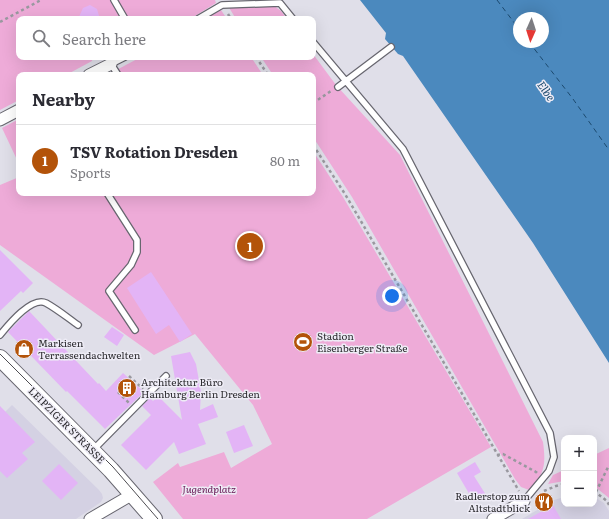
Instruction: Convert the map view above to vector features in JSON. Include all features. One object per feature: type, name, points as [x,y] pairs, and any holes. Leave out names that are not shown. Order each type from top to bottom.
[{"type":"main road","name":"LEIPZIGER STRASSE","points":[[0,358],[93,451],[154,519]]},
{"type":"street","points":[[95,72],[112,64]]},
{"type":"street","points":[[0,120],[16,112]]},
{"type":"street","points":[[90,519],[133,494]]},
{"type":"street","points":[[493,519],[524,501]]},
{"type":"lane","points":[[114,0],[123,16]]},
{"type":"lane","points":[[203,16],[222,5],[280,3],[291,16]]},
{"type":"lane","points":[[316,46],[403,149],[550,433],[554,457],[549,472],[524,501]]},
{"type":"lane","points":[[338,87],[391,47]]},
{"type":"lane","points":[[116,72],[112,64],[119,60]]},
{"type":"lane","points":[[109,196],[137,240],[137,252],[131,265],[109,291],[135,330]]},
{"type":"lane","points":[[0,335],[28,307],[38,302],[46,303],[78,325]]},
{"type":"lane","points":[[93,451],[166,376]]},
{"type":"path","points":[[0,22],[41,0]]},
{"type":"path","points":[[258,60],[266,72]]},
{"type":"path","points":[[316,101],[338,87]]},
{"type":"path","points":[[316,150],[349,201],[524,501]]},
{"type":"path","points":[[129,376],[149,394]]},
{"type":"path","points":[[118,392],[134,408]]},
{"type":"path","points":[[497,455],[503,454],[536,472],[550,488]]},
{"type":"path","points":[[597,487],[609,465]]},
{"type":"path","points":[[597,493],[607,501],[609,505]]},
{"type":"shaded area","points":[[12,405],[99,490],[103,498],[101,502],[76,519],[0,519],[0,417]]},
{"type":"shaded area","points":[[561,498],[561,507],[597,507],[597,499],[604,503],[609,511],[609,519],[522,519],[554,500]]},
{"type":"green space","points":[[0,0],[215,0],[216,3],[195,16],[16,16],[16,60],[92,60],[72,72],[16,72],[16,102],[0,110]]},
{"type":"green space","points":[[273,5],[285,16],[234,16],[228,6]]},
{"type":"green space","points":[[221,10],[225,16],[210,16]]},
{"type":"green space","points":[[316,58],[336,85],[400,155],[543,442],[543,468],[538,479],[529,490],[521,487],[515,479],[352,197],[316,142],[316,72],[271,72],[263,60],[316,60]]},
{"type":"green space","points":[[135,60],[253,60],[261,72],[113,72]]},
{"type":"green space","points":[[16,121],[16,158],[2,128]]},
{"type":"green space","name":"Stadion Eisenberger Straße","points":[[316,156],[343,197],[491,447],[367,519],[183,519],[153,482],[178,463],[180,467],[224,452],[231,468],[272,444],[253,405],[195,334],[154,355],[0,245],[0,185],[16,178],[16,196],[316,196]]},
{"type":"green space","points":[[609,448],[609,498],[597,488],[597,454]]},
{"type":"green space","points":[[561,471],[561,482],[548,484],[553,475]]},
{"type":"water","name":"Elbe","points":[[360,0],[609,0],[609,363],[533,243],[403,56],[398,54],[385,39],[386,33]]},
{"type":"building","points":[[90,5],[97,9],[99,16],[79,16],[83,8]]},
{"type":"building","points":[[0,250],[33,283],[23,293],[21,291],[0,311]]},
{"type":"building","points":[[151,272],[192,334],[180,342],[169,325],[156,334],[127,288]]},
{"type":"building","points":[[29,311],[106,391],[123,373],[144,392],[105,429],[67,391],[66,392],[8,332]]},
{"type":"building","points":[[112,327],[124,335],[117,346],[104,337]]},
{"type":"building","points":[[190,352],[196,364],[201,392],[200,410],[213,404],[218,417],[198,424],[206,444],[179,454],[174,442],[146,470],[121,445],[151,415],[142,406],[150,398],[153,401],[158,396],[182,420],[171,356]]},
{"type":"building","points":[[0,406],[35,442],[22,453],[28,459],[7,478],[0,471]]},
{"type":"building","points":[[244,425],[253,446],[234,453],[226,432]]},
{"type":"building","points":[[475,462],[481,472],[474,476],[486,495],[474,502],[457,473]]},
{"type":"building","points":[[59,464],[78,483],[61,500],[42,481]]},
{"type":"building","points":[[553,505],[561,519],[528,519]]},
{"type":"ferry route","points":[[497,0],[513,21]]},
{"type":"ferry route","points":[[534,48],[573,99],[609,150]]},
{"type":"tram line","points":[[0,354],[113,467],[158,519]]},
{"type":"place","name":"TSV Rotation Dresden","points":[[250,246]]},
{"type":"place","name":"Stadion Eisenberger Straße","points":[[303,342]]},
{"type":"place","name":"Markisen Terrassendachwelten","points":[[24,349]]},
{"type":"place","name":"Architektur Büro Hamburg Berlin Dresden","points":[[127,388]]},
{"type":"place","name":"Radlerstop zum Altstadtblick","points":[[544,502]]},
{"type":"park label","name":"Jugendplatz","points":[[209,489]]}]
